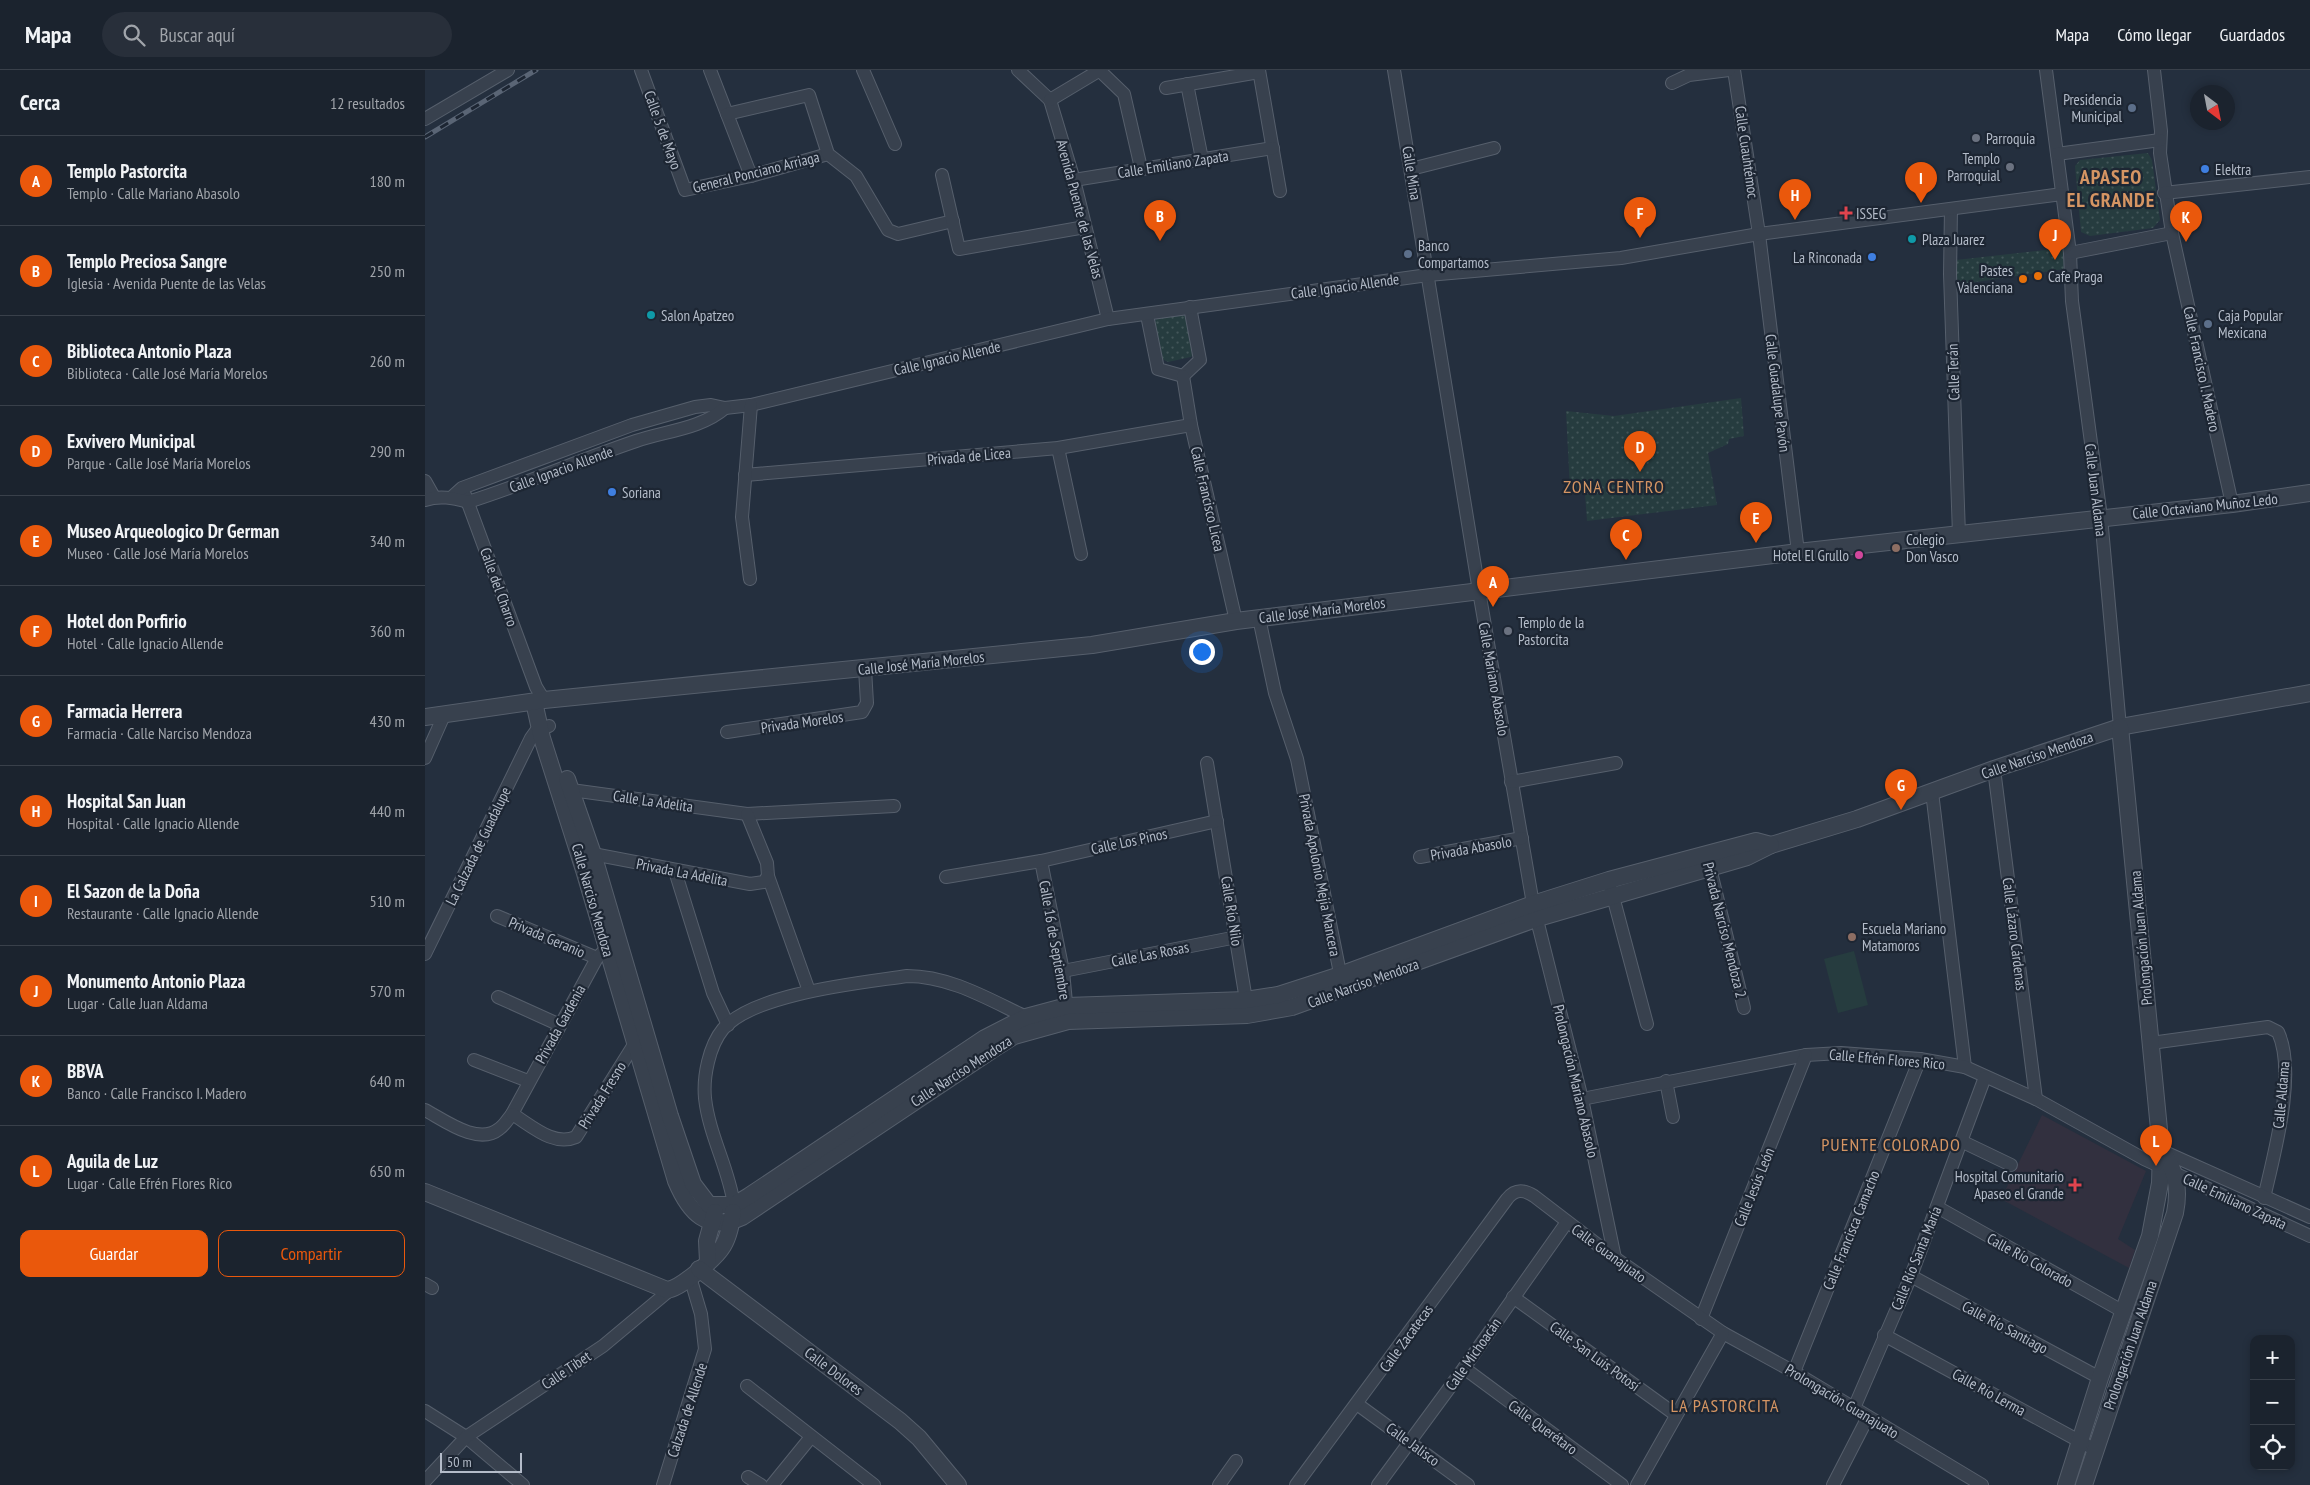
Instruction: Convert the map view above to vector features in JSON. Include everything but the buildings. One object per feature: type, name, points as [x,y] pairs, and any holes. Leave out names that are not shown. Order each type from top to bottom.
[{"type":"street","points":[[425,119],[508,70]]},
{"type":"street","name":"Calle 5 de Mayo","points":[[641,70],[685,190]]},
{"type":"street","points":[[863,70],[895,144]]},
{"type":"street","points":[[1017,70],[1050,100],[1100,70],[1125,94],[1141,168]]},
{"type":"street","name":"Calle Mina","points":[[1394,70],[1428,275]]},
{"type":"street","points":[[1673,83],[1689,74],[1729,70]]},
{"type":"street","name":"Calle Cuauhtémoc","points":[[1734,70],[1759,234]]},
{"type":"street","name":"Calle Juan Aldama","points":[[2046,70],[2070,253],[2072,301],[2101,517],[2121,727]]},
{"type":"street","name":"Calle Francisco I. Madero","points":[[2154,70],[2160,113],[2164,193],[2231,504]]},
{"type":"street","points":[[714,71],[727,114],[751,176]]},
{"type":"street","points":[[1166,88],[1259,71],[1280,191]]},
{"type":"street","points":[[1187,84],[1201,159]]},
{"type":"street","points":[[727,114],[809,95],[828,154],[856,176],[888,230],[898,234],[953,221]]},
{"type":"street","name":"Avenida Puente de las Velas","points":[[1050,100],[1074,180],[1108,319]]},
{"type":"street","points":[[2057,154],[2160,140]]},
{"type":"street","name":"Calle Emiliano Zapata","points":[[1074,180],[1273,148]]},
{"type":"street","points":[[1411,169],[1494,148]]},
{"type":"street","name":"General Ponciano Arriaga","points":[[685,190],[751,176],[828,154]]},
{"type":"street","points":[[942,175],[959,249],[1085,227]]},
{"type":"street","points":[[2164,193],[2310,177]]},
{"type":"street","name":"Calle Ignacio Allende","points":[[452,497],[462,488],[632,426],[695,407],[711,406],[725,408],[751,405],[1108,319],[1428,275],[1621,258],[1759,234],[2062,194]]},
{"type":"street","name":"Calle Terán","points":[[1951,209],[1949,274],[1959,535]]},
{"type":"street","name":"Calle Guadalupe Pavón","points":[[1759,234],[1798,552]]},
{"type":"street","points":[[2070,253],[2172,234]]},
{"type":"street","name":"Calle Mariano Abasolo","points":[[1428,275],[1511,782],[1535,911]]},
{"type":"street","points":[[1147,315],[1158,369],[1183,376],[1200,360],[1190,307]]},
{"type":"street","name":"Calle Francisco Licea","points":[[1183,376],[1191,425],[1236,621]]},
{"type":"street","points":[[750,579],[742,516],[751,405]]},
{"type":"street","name":"Calle Ignacio Allende","points":[[468,502],[637,440],[699,423],[715,417],[725,408]]},
{"type":"street","name":"Privada de Licea","points":[[745,475],[1059,448],[1191,425]]},
{"type":"street","points":[[1059,448],[1081,554]]},
{"type":"street","points":[[425,481],[429,498],[452,497],[468,502]]},
{"type":"street","name":"Calle del Charro","points":[[462,488],[538,696]]},
{"type":"street","name":"Calle Octaviano Muñoz Ledo","points":[[2101,517],[2231,504],[2310,493]]},
{"type":"street","name":"Calle José María Morelos","points":[[425,717],[538,696],[865,669],[1092,645],[1259,618],[2101,517]]},
{"type":"street","name":"Privada Apolonio Mejía Mancera","points":[[1259,618],[1275,693],[1297,759],[1342,983]]},
{"type":"street","name":"Privada Morelos","points":[[727,732],[862,712],[867,703],[865,669]]},
{"type":"street","name":"Calle Narciso Mendoza","points":[[538,696],[540,731],[593,854],[607,950],[663,1117],[680,1191],[693,1211],[712,1223],[732,1222],[758,1207],[992,1050],[1027,1031],[1067,1013],[1247,1015],[1293,1007],[1342,983],[1535,911],[1708,861],[1755,841],[1771,844],[1857,819],[1994,769],[2121,727],[2310,693]]},
{"type":"street","points":[[425,758],[445,714]]},
{"type":"street","name":"Prolongación Juan Aldama","points":[[2084,1485],[2087,1446],[2100,1378],[2150,1236],[2159,1191],[2160,1158],[2151,1043],[2121,727]]},
{"type":"street","name":"La Calzada de Guadalupe","points":[[425,954],[540,731]]},
{"type":"street","name":"Calle Río Nilo","points":[[1207,763],[1247,1000]]},
{"type":"street","points":[[1511,782],[1615,763]]},
{"type":"street","name":"Calle Lázaro Cárdenas","points":[[1994,769],[2036,1099]]},
{"type":"street","name":"Calle Narciso Mendoza","points":[[565,789],[607,950],[635,1043],[663,1117],[693,1184],[703,1200],[716,1206],[734,1204],[985,1038],[1026,1017],[1247,1000],[1342,983]]},
{"type":"street","name":"Calle La Adelita","points":[[565,789],[747,814]]},
{"type":"street","points":[[1932,792],[1965,1067]]},
{"type":"street","points":[[809,992],[768,876],[767,863],[747,814],[895,806]]},
{"type":"street","name":"Calle Los Pinos","points":[[946,877],[1041,860],[1217,821]]},
{"type":"street","name":"Privada Abasolo","points":[[1420,857],[1521,838]]},
{"type":"street","name":"Privada La Adelita","points":[[593,854],[750,884],[765,882],[768,876]]},
{"type":"street","name":"Calle 16 de Septiembre","points":[[1041,860],[1063,971],[1067,1013]]},
{"type":"street","name":"Privada Narciso Mendoza 2","points":[[1708,861],[1744,1008]]},
{"type":"street","points":[[675,871],[713,994],[728,1025]]},
{"type":"street","points":[[1611,888],[1647,1024]]},
{"type":"street","name":"Prolongación Mariano Abasolo","points":[[1535,911],[1582,1099],[1615,1258]]},
{"type":"street","name":"Privada Geranio","points":[[497,916],[607,950]]},
{"type":"street","name":"Calle Las Rosas","points":[[1063,971],[1237,937]]},
{"type":"street","name":"Privada Gardenia","points":[[425,1110],[455,1127],[482,1134],[499,1130],[511,1114],[528,1081],[607,950]]},
{"type":"street","points":[[734,1204],[708,1112],[705,1084],[708,1064],[717,1039],[728,1025],[766,1004],[809,992],[907,976],[927,976],[946,981],[1026,1017]]},
{"type":"street","points":[[498,998],[561,1025]]},
{"type":"street","name":"Calle Aldama","points":[[2151,1043],[2268,1027],[2278,1032],[2286,1060],[2276,1146],[2264,1198]]},
{"type":"street","name":"Privada Fresno","points":[[511,1114],[555,1140],[567,1141],[576,1137],[635,1043]]},
{"type":"street","name":"Calle Efrén Flores Rico","points":[[1582,1099],[1806,1055],[1841,1053],[1920,1059],[1965,1067],[2036,1099],[2144,1159],[2160,1158]]},
{"type":"street","name":"Calle Jesús León","points":[[1701,1319],[1806,1055]]},
{"type":"street","name":"Calle Francisca Camacho","points":[[1794,1372],[1920,1059]]},
{"type":"street","points":[[474,1060],[528,1081]]},
{"type":"street","name":"Calle Río Santa María","points":[[1853,1408],[1911,1276],[1985,1077]]},
{"type":"street","points":[[1666,1081],[1673,1117]]},
{"type":"street","points":[[1961,1142],[2011,1165]]},
{"type":"street","name":"Calle Emiliano Zapata","points":[[2160,1158],[2310,1218]]},
{"type":"street","name":"Prolongación Juan Aldama","points":[[2067,1485],[2087,1446],[2175,1213],[2177,1201],[2175,1173],[2160,1158]]},
{"type":"street","name":"Calle Emiliano Zapata","points":[[2175,1173],[2310,1236]]},
{"type":"street","points":[[699,1269],[716,1206],[727,1179]]},
{"type":"street","name":"Calle Guanajuato","points":[[1515,1191],[1528,1193],[1701,1319]]},
{"type":"street","name":"Calle Zacatecas","points":[[1296,1485],[1507,1199],[1515,1191]]},
{"type":"street","points":[[425,1192],[627,1275],[670,1290]]},
{"type":"street","name":"Calle Tibet","points":[[425,1481],[466,1437],[603,1346],[670,1290],[699,1269],[721,1249],[732,1222],[734,1204]]},
{"type":"street","name":"Calle Río Colorado","points":[[1937,1207],[2124,1312]]},
{"type":"street","name":"Calle Michoacán","points":[[1378,1485],[1464,1368],[1567,1222]]},
{"type":"street","name":"Calle Dolores","points":[[699,1269],[900,1421],[919,1438],[953,1483]]},
{"type":"street","name":"Calzada de Allende","points":[[663,1485],[705,1349],[699,1269]]},
{"type":"street","name":"Calle Río Santiago","points":[[1911,1276],[2100,1378]]},
{"type":"street","name":"Calle San Luis Potosí","points":[[1513,1297],[1676,1415]]},
{"type":"street","name":"Prolongación Guanajuato","points":[[1701,1319],[1723,1334],[1794,1372],[1982,1485]]},
{"type":"street","points":[[1637,1485],[1723,1334]]},
{"type":"street","name":"Calle Río Lerma","points":[[1884,1335],[2087,1446]]},
{"type":"street","name":"Calle Querétaro","points":[[1464,1368],[1622,1485]]},
{"type":"street","points":[[747,1386],[874,1485]]},
{"type":"street","name":"Calle Jalisco","points":[[1357,1404],[1468,1485]]},
{"type":"street","points":[[425,1411],[466,1437],[523,1485]]},
{"type":"street","points":[[1833,1485],[1868,1417]]},
{"type":"street","points":[[772,1485],[811,1437]]},
{"type":"street","points":[[1219,1485],[1235,1461]]},
{"type":"street","points":[[748,1476],[761,1485]]},
{"type":"shaded area","name":"Hospital Comunitario Apaseo el Grande","points":[[2042,1115],[2146,1171],[2118,1239],[2135,1250],[2129,1268],[2001,1199]]},
{"type":"green space","points":[[2148,153],[2152,160],[2160,220],[2153,228],[2090,236],[2081,232],[2075,166],[2080,160]]},
{"type":"green space","points":[[2063,248],[2064,269],[1956,285],[1956,260]]},
{"type":"green space","points":[[1183,313],[1188,320],[1195,350],[1191,357],[1168,362],[1162,359],[1154,322],[1159,316]]},
{"type":"green space","points":[[1741,398],[1744,436],[1729,439],[1728,444],[1708,453],[1717,505],[1587,521],[1585,494],[1570,491],[1566,411],[1614,416]]},
{"type":"green space","points":[[1854,951],[1868,1005],[1838,1013],[1824,959]]},
{"type":"railway","points":[[425,137],[536,70]]},
{"type":"place","name":"Presidencia Municipal","points":[[2132,108]]},
{"type":"place","name":"Parroquia","points":[[1976,138]]},
{"type":"place","name":"Templo Parroquial","points":[[2010,167]]},
{"type":"place","name":"Elektra","points":[[2205,169]]},
{"type":"place","name":"El Sazon de la Doña","points":[[1921,203]]},
{"type":"place","name":"ISSEG","points":[[1846,213]]},
{"type":"place","name":"Hospital San Juan","points":[[1795,220]]},
{"type":"place","name":"Hotel don Porfirio","points":[[1640,238]]},
{"type":"place","name":"Plaza Juarez","points":[[1912,239]]},
{"type":"place","name":"Templo Preciosa Sangre","points":[[1160,241]]},
{"type":"place","name":"BBVA","points":[[2186,242]]},
{"type":"place","name":"Banco Compartamos","points":[[1408,254]]},
{"type":"place","name":"La Rinconada","points":[[1872,257]]},
{"type":"place","name":"Monumento Antonio Plaza","points":[[2055,260]]},
{"type":"place","name":"Cafe Praga","points":[[2038,276]]},
{"type":"place","name":"Pastes Valenciana","points":[[2023,279]]},
{"type":"place","name":"Salon Apatzeo","points":[[651,315]]},
{"type":"place","name":"Caja Popular Mexicana","points":[[2208,324]]},
{"type":"place","name":"Exvivero Municipal","points":[[1640,472]]},
{"type":"place","name":"Soriana","points":[[612,492]]},
{"type":"place","name":"Museo Arqueologico Dr German","points":[[1756,543]]},
{"type":"place","name":"Colegio Don Vasco","points":[[1896,548]]},
{"type":"place","name":"Hotel El Grullo","points":[[1859,555]]},
{"type":"place","name":"Biblioteca Antonio Plaza","points":[[1626,560]]},
{"type":"place","name":"Templo Pastorcita","points":[[1493,607]]},
{"type":"place","name":"Templo de la Pastorcita","points":[[1508,631]]},
{"type":"place","name":"Farmacia Herrera","points":[[1901,810]]},
{"type":"place","name":"Escuela Mariano Matamoros","points":[[1852,937]]},
{"type":"place","name":"Aguila de Luz","points":[[2156,1166]]},
{"type":"place","name":"Hospital Comunitario Apaseo el Grande","points":[[2075,1185]]},
{"type":"district","name":"APASEO EL GRANDE","points":[[2111,188]]},
{"type":"district","name":"ZONA CENTRO","points":[[1614,486]]},
{"type":"district","name":"PUENTE COLORADO","points":[[1891,1144]]},
{"type":"district","name":"LA PASTORCITA","points":[[1725,1405]]}]
